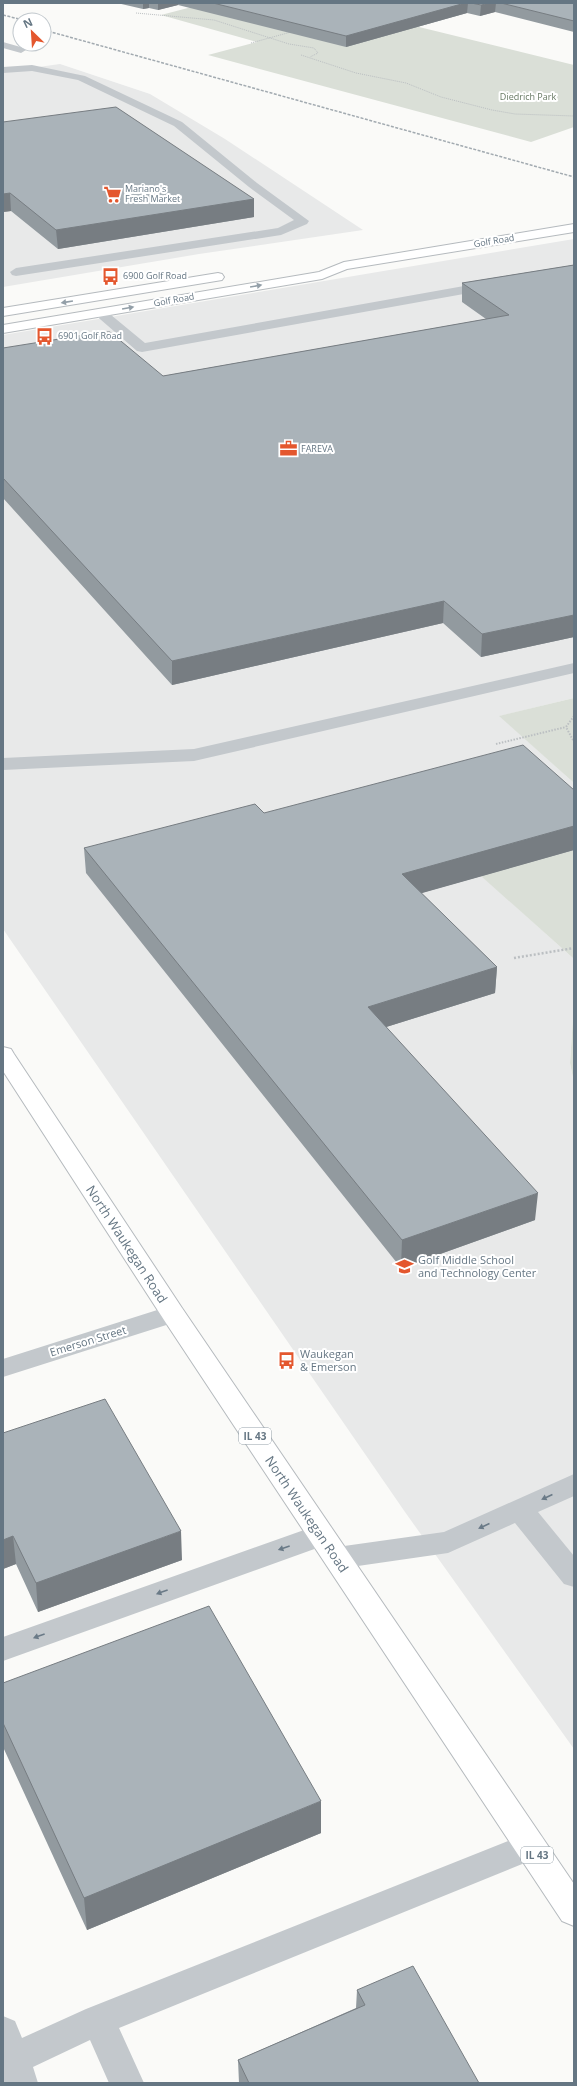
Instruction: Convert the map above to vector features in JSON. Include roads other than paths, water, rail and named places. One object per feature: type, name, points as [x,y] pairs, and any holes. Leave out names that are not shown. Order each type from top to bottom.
[{"type":"main road","name":"Golf Road","points":[[3,329],[322,275],[344,266],[574,228]]},
{"type":"main road","name":"Golf Road","points":[[315,263],[344,266]]},
{"type":"main road","name":"Golf Road","points":[[3,312],[231,275]]},
{"type":"main road","name":"North Waukegan Road","points":[[5,1061],[574,1911]]},
{"type":"street","points":[[3,70],[32,68],[81,78],[178,124],[253,185],[303,221],[281,231],[16,272]]},
{"type":"street","points":[[123,112],[146,109]]},
{"type":"street","points":[[100,313],[142,348],[506,283]]},
{"type":"street","points":[[3,764],[194,755],[574,668]]},
{"type":"street","name":"Emerson Street","points":[[3,1368],[173,1314]]},
{"type":"street","points":[[3,1649],[329,1547],[448,1542],[574,1484]]},
{"type":"street","points":[[520,1510],[574,1576]]},
{"type":"street","points":[[13,2058],[98,2020],[531,1846]]},
{"type":"street","points":[[98,2020],[127,2083]]},
{"type":"railway","points":[[3,15],[12,17]]},
{"type":"railway","points":[[52,32],[574,177]]},
{"type":"place","name":"Mariano's Fresh Market","points":[[112,194]]},
{"type":"place","name":"6900 Golf Road","points":[[110,276]]},
{"type":"place","name":"6901 Golf Road","points":[[45,336]]},
{"type":"place","name":"FAREVA","points":[[288,449]]},
{"type":"place","name":"Golf Middle School and Technology Center","points":[[405,1266]]},
{"type":"place","name":"Waukegan & Emerson","points":[[287,1360]]},
{"type":"park label","name":"Diedrich Park","points":[[528,97]]}]
